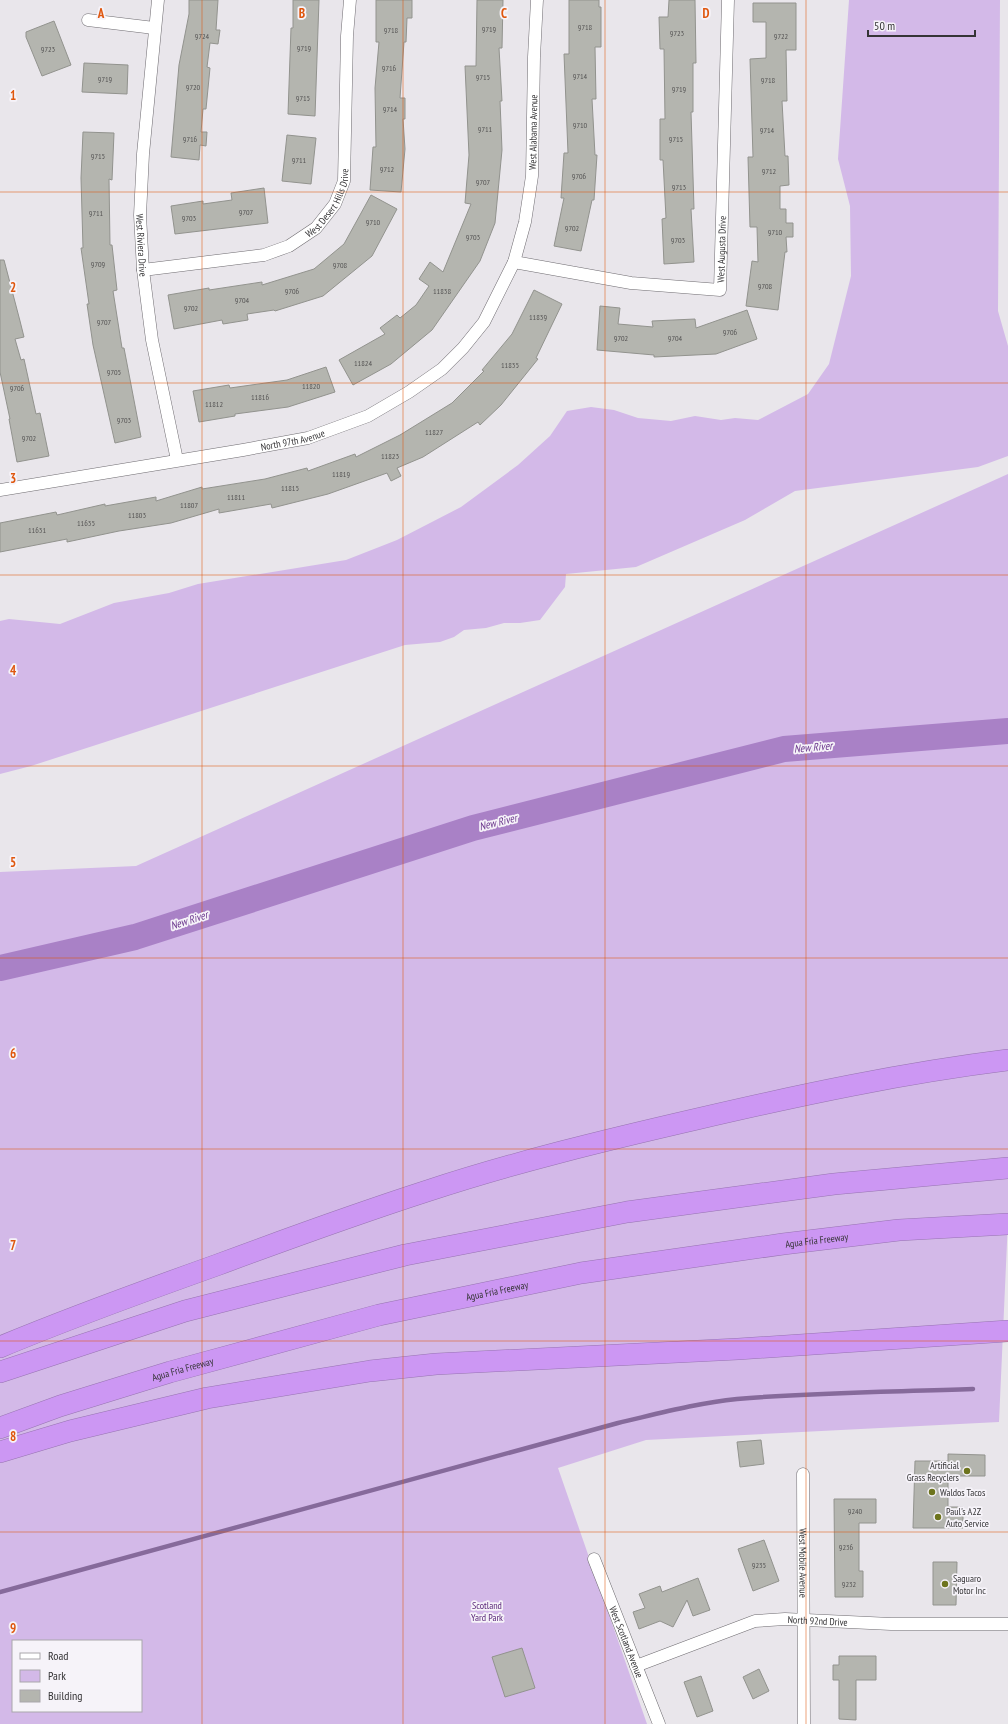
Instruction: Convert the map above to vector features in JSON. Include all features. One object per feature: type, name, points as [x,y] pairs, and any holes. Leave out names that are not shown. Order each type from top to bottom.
[{"type":"highway","points":[[0,1347],[69,1318],[342,1219],[430,1190],[536,1159],[607,1139],[760,1104],[881,1080],[1008,1060]]},
{"type":"highway","points":[[0,1372],[185,1311],[406,1254],[627,1212],[834,1184],[1008,1168]]},
{"type":"highway","name":"Agua Fria Freeway","points":[[0,1428],[60,1406],[170,1372],[379,1315],[581,1273],[783,1244],[899,1230],[1008,1224]]},
{"type":"highway","points":[[0,1452],[70,1431],[207,1398],[370,1370],[436,1364],[738,1349],[1008,1332]]},
{"type":"street","name":"West Riviera Drive","points":[[158,0],[154,28],[140,215],[143,270],[152,340],[177,460]]},
{"type":"street","name":"West Desert Hills Drive","points":[[143,270],[264,255],[283,248],[316,228],[335,204],[344,181],[347,36],[350,0]]},
{"type":"street","name":"West Alabama Avenue","points":[[514,262],[525,222],[532,176],[534,57],[537,0]]},
{"type":"street","name":"West Augusta Drive","points":[[514,262],[632,283],[720,290],[728,0]]},
{"type":"street","points":[[88,20],[154,28]]},
{"type":"street","name":"North 97th Avenue","points":[[0,490],[308,438],[368,416],[409,392],[442,369],[463,348],[484,322],[514,262]]},
{"type":"street","name":"West Mobile Avenue","points":[[803,1474],[804,1724]]},
{"type":"street","name":"West Scotland Avenue","points":[[594,1559],[659,1724]]},
{"type":"street","name":"North 92nd Drive","points":[[636,1666],[755,1622],[785,1618],[891,1624],[1008,1624]]},
{"type":"green space","points":[[849,0],[1000,0],[998,311],[1008,346],[1008,456],[978,467],[795,491],[745,520],[636,567],[566,574],[565,587],[540,620],[520,623],[504,623],[486,628],[464,630],[454,637],[440,642],[405,645],[31,766],[0,774],[0,621],[9,619],[60,624],[114,603],[169,593],[198,584],[346,560],[397,540],[461,507],[518,465],[550,436],[567,411],[591,407],[614,410],[638,418],[671,421],[695,416],[721,420],[735,418],[758,420],[808,394],[829,364],[851,276],[850,206],[838,159]]},
{"type":"green space","name":"Scotland Yard Park","points":[[1008,474],[1008,1220],[999,1422],[646,1440],[558,1468],[647,1724],[0,1724],[0,872],[136,866]]},
{"type":"building","points":[[189,0],[218,0],[216,30],[220,30],[218,44],[210,43],[207,67],[210,68],[206,109],[203,109],[201,132],[207,132],[206,146],[200,145],[199,160],[171,157],[179,65],[189,14]]},
{"type":"building","points":[[293,0],[319,0],[315,116],[288,114],[291,28],[293,28]]},
{"type":"building","points":[[376,0],[412,0],[412,18],[407,18],[406,42],[404,42],[400,98],[405,98],[405,119],[403,119],[405,149],[401,192],[370,190],[373,147],[376,147],[375,88],[379,42],[376,42]]},
{"type":"building","points":[[477,0],[503,0],[502,48],[499,48],[502,101],[500,101],[502,150],[495,223],[480,261],[432,330],[391,364],[353,385],[339,360],[385,334],[380,328],[397,315],[400,318],[416,305],[429,286],[419,279],[430,262],[443,272],[471,204],[465,203],[469,155],[465,66],[476,66]]},
{"type":"building","points":[[569,0],[599,0],[599,7],[601,7],[601,47],[595,47],[596,99],[592,99],[595,155],[597,155],[594,200],[592,200],[581,251],[554,246],[564,198],[561,198],[564,153],[568,153],[564,54],[569,54]]},
{"type":"building","points":[[669,0],[695,0],[696,63],[693,63],[693,112],[691,112],[694,209],[691,209],[694,262],[664,264],[662,219],[666,218],[663,160],[660,160],[660,119],[665,119],[664,49],[660,49],[659,17],[668,17]]},
{"type":"building","points":[[753,3],[796,3],[796,50],[786,50],[787,101],[782,101],[785,156],[788,156],[789,185],[780,186],[780,209],[786,209],[786,223],[793,223],[793,237],[786,237],[787,252],[785,252],[778,310],[746,306],[752,261],[758,262],[757,227],[750,227],[748,157],[753,157],[750,59],[766,58],[766,22],[753,22]]},
{"type":"building","points":[[54,21],[71,65],[42,76],[26,37],[26,32]]},
{"type":"building","points":[[84,63],[128,65],[127,94],[82,92]]},
{"type":"building","points":[[83,132],[114,133],[112,180],[109,179],[110,245],[112,245],[117,290],[113,291],[122,348],[124,348],[141,437],[115,443],[93,345],[81,248],[83,248],[81,178]]},
{"type":"building","points":[[287,135],[316,138],[311,184],[282,181]]},
{"type":"building","points":[[264,188],[268,223],[175,234],[171,206],[203,201],[203,204],[232,200],[231,193]]},
{"type":"building","points":[[371,195],[397,209],[372,256],[323,296],[275,311],[247,314],[248,320],[223,324],[222,320],[174,329],[168,295],[209,288],[209,290],[262,282],[262,285],[314,269],[344,244]]},
{"type":"building","points":[[0,260],[4,260],[24,337],[15,339],[21,360],[24,359],[36,414],[40,413],[49,456],[17,462],[0,372]]},
{"type":"building","points":[[534,290],[562,304],[536,358],[538,359],[501,405],[480,425],[478,422],[423,457],[397,468],[401,476],[391,481],[387,473],[328,494],[272,508],[271,504],[219,513],[219,509],[171,523],[119,531],[67,542],[67,539],[0,552],[0,523],[56,512],[57,515],[105,504],[105,506],[156,497],[156,501],[202,487],[202,489],[265,479],[307,468],[308,471],[355,454],[356,457],[400,435],[452,403],[484,371],[482,370],[512,334]]},
{"type":"building","points":[[600,306],[620,308],[618,324],[653,327],[652,321],[695,319],[696,328],[747,310],[757,339],[716,354],[654,357],[654,355],[597,350]]},
{"type":"building","points":[[326,367],[335,392],[288,407],[235,414],[235,416],[199,422],[193,391],[229,385],[230,388],[287,380]]},
{"type":"building","points":[[761,1440],[764,1464],[740,1467],[737,1442]]},
{"type":"building","points":[[948,1454],[985,1455],[985,1476],[948,1476],[948,1507],[963,1507],[963,1528],[913,1528],[915,1461],[948,1461]]},
{"type":"building","points":[[834,1499],[876,1499],[876,1523],[859,1523],[859,1571],[863,1571],[863,1597],[835,1597]]},
{"type":"building","points":[[764,1540],[779,1581],[753,1591],[738,1549]]},
{"type":"building","name":"Saguaro Motor Inc","points":[[933,1562],[957,1562],[956,1605],[933,1605]]},
{"type":"building","points":[[698,1578],[710,1610],[693,1616],[687,1600],[673,1627],[660,1621],[639,1629],[633,1612],[645,1608],[639,1594],[660,1586],[662,1592]]},
{"type":"building","points":[[522,1648],[535,1688],[505,1697],[492,1657]]},
{"type":"building","points":[[839,1656],[876,1656],[876,1680],[856,1680],[856,1720],[839,1719],[839,1680],[833,1680],[833,1665],[839,1665]]},
{"type":"building","points":[[759,1669],[769,1691],[753,1699],[743,1677]]},
{"type":"building","points":[[701,1676],[713,1711],[697,1717],[684,1682]]},
{"type":"waterway","name":"New River","points":[[0,968],[135,937],[473,828],[784,749],[1008,731]]},
{"type":"waterway","points":[[0,1592],[618,1423],[692,1406],[737,1399],[766,1397],[973,1389]]},
{"type":"place","name":"Artificial Grass Recyclers","points":[[967,1471]]},
{"type":"place","name":"Waldos Tacos","points":[[932,1492]]},
{"type":"place","name":"Paul's A2Z Auto Service","points":[[938,1517]]},
{"type":"place","name":"Saguaro Motor Inc","points":[[945,1584]]}]
